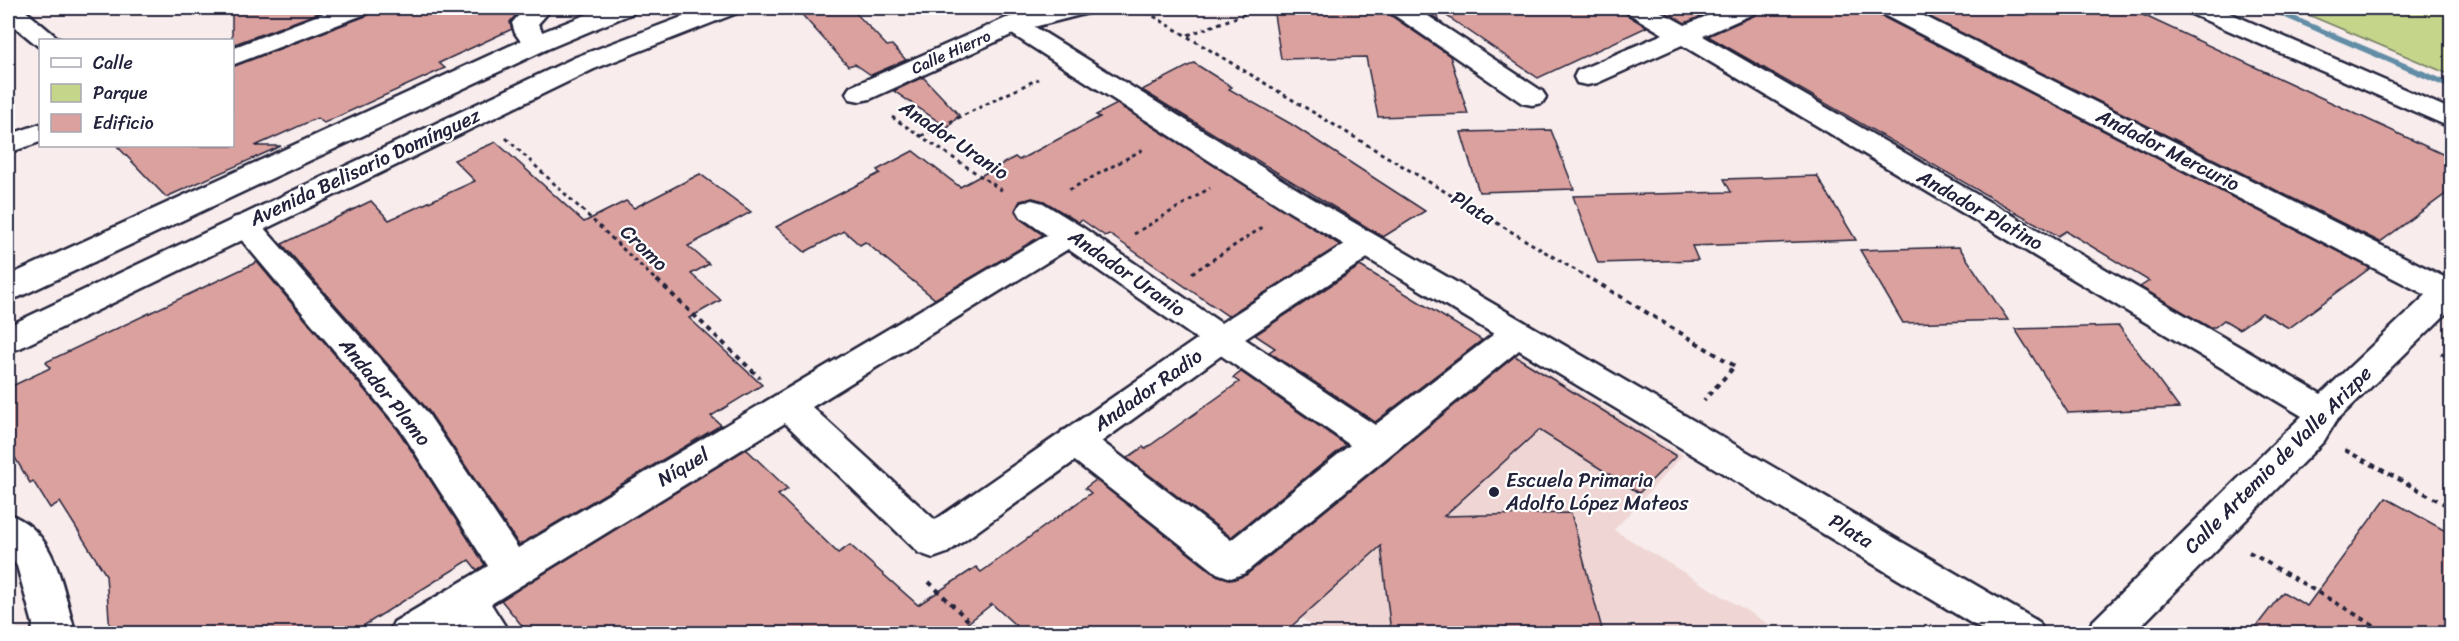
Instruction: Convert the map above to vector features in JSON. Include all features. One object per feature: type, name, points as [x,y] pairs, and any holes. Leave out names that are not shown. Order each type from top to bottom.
[{"type":"street","points":[[234,56],[358,8]]},
{"type":"street","points":[[536,44],[528,33],[525,23],[539,8]]},
{"type":"street","name":"Avenida Belisario Domínguez","points":[[8,289],[536,44],[624,8]]},
{"type":"street","name":"Avenida Belisario Domínguez","points":[[8,340],[585,63],[728,8]]},
{"type":"street","name":"Calle Hierro","points":[[860,93],[1013,24],[1079,8]]},
{"type":"street","points":[[1400,8],[1532,97]]},
{"type":"street","name":"Andador Platino","points":[[1637,8],[2317,421]]},
{"type":"street","points":[[1587,77],[1746,8]]},
{"type":"street","name":"Andador Mercurio","points":[[1889,8],[2449,290]]},
{"type":"street","points":[[2198,8],[2451,120]]},
{"type":"street","points":[[8,9],[47,39]]},
{"type":"street","name":"Plata","points":[[1013,24],[1299,204],[2025,633]]},
{"type":"street","points":[[8,145],[39,132]]},
{"type":"street","name":"Andador Uranio","points":[[1032,210],[1071,234],[1376,444]]},
{"type":"street","name":"Andador Plomo","points":[[244,225],[413,420],[512,570]]},
{"type":"street","name":"Níquel","points":[[408,633],[1071,234]]},
{"type":"street","name":"Andador Radio","points":[[933,542],[1221,339],[1367,244]]},
{"type":"street","name":"Calle Artemio de Valle Arizpe","points":[[2106,633],[2449,290]]},
{"type":"street","points":[[1075,441],[1231,562],[1376,444],[1518,333]]},
{"type":"street","points":[[788,405],[933,542]]},
{"type":"street","points":[[8,529],[35,559],[52,624],[52,633]]},
{"type":"street","points":[[465,599],[490,633]]},
{"type":"path","name":"Plata","points":[[1140,8],[1735,366],[1678,428]]},
{"type":"path","points":[[1187,35],[1261,8]]},
{"type":"path","points":[[920,137],[1072,62]]},
{"type":"path","name":"Anador Uranio","points":[[860,93],[920,137],[1032,210]]},
{"type":"path","name":"Cromo","points":[[479,113],[788,405]]},
{"type":"path","points":[[1032,210],[1180,129]]},
{"type":"path","points":[[1100,254],[1244,168]]},
{"type":"path","points":[[1158,294],[1299,204]]},
{"type":"path","points":[[2317,421],[2451,508]]},
{"type":"path","points":[[2210,530],[2388,633]]},
{"type":"path","points":[[933,542],[918,572],[982,633]]},
{"type":"shaded area","name":"Escuela Primaria Adolfo López Mateos","points":[[1513,352],[1683,455],[1614,530],[1783,633],[1320,633],[1243,570]]},
{"type":"green space","points":[[2292,8],[2451,8],[2451,75]]},
{"type":"building","points":[[232,8],[332,8],[234,44],[234,39],[232,39]]},
{"type":"building","points":[[374,8],[522,8],[510,22],[512,29],[439,63],[445,68],[324,123],[317,118],[255,146],[281,146],[166,197],[118,147],[234,147],[234,66],[369,15]]},
{"type":"building","points":[[796,8],[851,8],[887,46],[892,45],[906,60],[871,75],[855,64],[848,66]]},
{"type":"building","points":[[1273,8],[1385,8],[1390,15],[1450,56],[1468,114],[1378,117],[1366,57],[1281,59]]},
{"type":"building","points":[[1419,8],[1435,8],[1439,20]]},
{"type":"building","points":[[1435,8],[1623,8],[1627,15],[1647,27],[1538,78]]},
{"type":"building","points":[[1658,8],[1721,8],[1685,23]]},
{"type":"building","points":[[1760,8],[1875,8],[1879,15],[2370,268],[2289,328],[2262,313],[2239,329],[2224,320],[2215,327],[2209,327],[2140,287],[2149,281],[2066,231],[2058,236],[1708,36],[1756,15]]},
{"type":"building","points":[[1912,8],[2128,8],[2451,158],[2451,190],[2380,242]]},
{"type":"building","points":[[1194,63],[1232,87],[1229,89],[1291,124],[1425,211],[1383,237],[1142,90]]},
{"type":"building","points":[[923,77],[959,115],[948,128],[894,91]]},
{"type":"building","points":[[1117,104],[1340,245],[1228,316],[1109,234],[1105,236],[1082,220],[1078,222],[1044,201],[1033,198],[1020,201],[1015,211],[1020,219],[1043,235],[935,299],[865,242],[860,245],[844,231],[805,252],[776,227],[880,173],[877,170],[913,151],[960,187],[1015,157],[1019,160],[1100,117],[1096,115]]},
{"type":"building","points":[[1551,130],[1574,189],[1479,192],[1461,132]]},
{"type":"building","points":[[496,142],[584,222],[626,201],[634,208],[700,174],[751,212],[688,246],[709,264],[691,274],[721,300],[689,318],[762,385],[711,416],[721,425],[519,545],[428,410],[282,244],[371,201],[389,220],[475,181],[454,160]]},
{"type":"building","points":[[1817,176],[1856,240],[1692,246],[1698,260],[1598,263],[1573,196],[1731,192],[1724,179]]},
{"type":"building","points":[[1959,247],[2008,320],[1903,323],[1860,250]]},
{"type":"building","points":[[257,262],[398,430],[485,565],[477,570],[469,560],[352,633],[110,633],[106,575],[60,502],[50,508],[33,481],[30,483],[8,446],[8,388],[50,368],[46,362]]},
{"type":"building","points":[[1360,266],[1482,340],[1375,422],[1269,352],[1275,348],[1255,335]]},
{"type":"building","points":[[2119,326],[2179,408],[2068,413],[2015,329]]},
{"type":"building","points":[[1515,356],[1676,456],[1639,493],[1539,430],[1444,516],[1571,513],[1603,633],[1391,633],[1381,546],[1284,633],[1024,633],[992,604],[955,633],[528,633],[501,600],[746,449],[788,489],[778,495],[838,553],[850,545],[918,605],[976,567],[981,572],[1091,493],[1085,488],[1096,480],[1216,575],[1232,580],[1246,575]]},
{"type":"building","points":[[1241,372],[1346,445],[1231,537],[1127,458],[1143,447],[1145,449],[1239,382],[1233,378]]},
{"type":"building","points":[[2386,498],[2451,534],[2451,633],[2251,633],[2283,592],[2307,606]]},
{"type":"waterway","points":[[2267,8],[2452,87]]},
{"type":"place","name":"Escuela Primaria Adolfo López Mateos","points":[[1494,492]]}]
